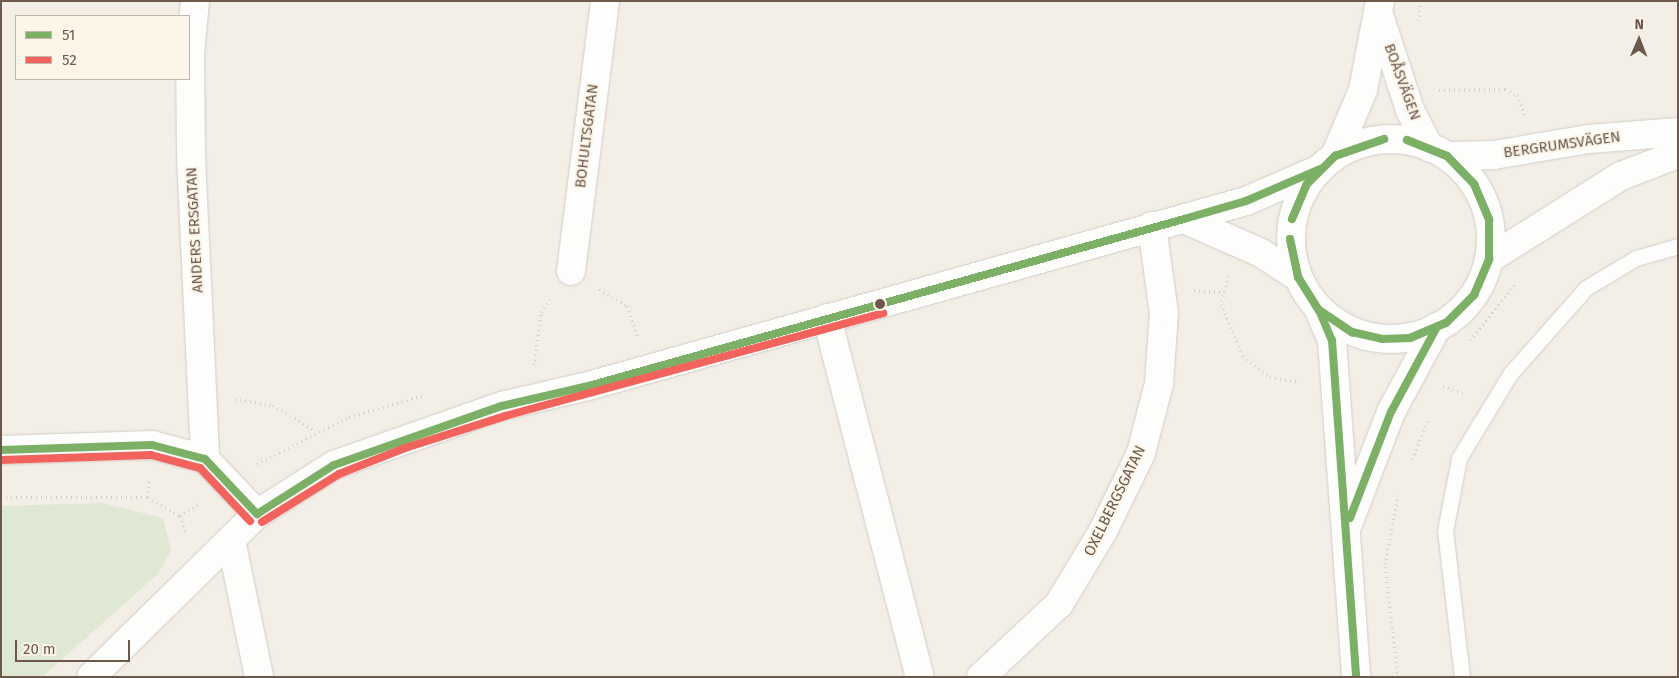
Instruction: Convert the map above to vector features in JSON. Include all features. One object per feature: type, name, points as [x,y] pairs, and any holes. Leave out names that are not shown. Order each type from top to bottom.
[{"type":"street","name":"ANDERS ERSGATAN","points":[[196,1],[190,55],[191,157],[205,459]]},
{"type":"street","name":"BOHULTSGATAN","points":[[571,271],[605,1]]},
{"type":"street","name":"BOÅSVÄGEN","points":[[1380,8],[1410,110],[1438,151]]},
{"type":"street","name":"BOÅSVÄGEN","points":[[1298,277],[1290,239],[1292,220],[1307,184],[1327,162],[1363,90],[1380,8]]},
{"type":"street","name":"BERGRUMSVÄGEN","points":[[91,677],[257,514],[334,465],[402,439],[502,406],[592,385],[1246,201],[1327,162],[1384,139],[1438,151],[1494,155],[1590,138],[1678,132]]},
{"type":"street","points":[[1319,310],[1352,332],[1382,339],[1410,338],[1437,327],[1474,295],[1489,259],[1491,240],[1484,201],[1462,168],[1438,151]]},
{"type":"street","points":[[1489,259],[1621,176],[1678,154]]},
{"type":"street","points":[[1184,219],[1261,253],[1298,277],[1319,310],[1332,340],[1356,677]]},
{"type":"street","name":"OXELBERGSGATAN","points":[[981,677],[1059,604],[1103,531],[1141,453],[1159,384],[1164,313],[1152,226]]},
{"type":"street","points":[[827,318],[920,677]]},
{"type":"street","points":[[1345,532],[1391,412],[1437,327]]},
{"type":"street","points":[[1,450],[152,445],[205,459],[257,514]]},
{"type":"street","points":[[232,540],[259,677]]},
{"type":"lane","points":[[1462,677],[1445,531],[1459,458],[1510,374],[1586,288],[1636,258],[1678,246]]},
{"type":"path","points":[[1418,27],[1420,1]]},
{"type":"path","points":[[1434,88],[1505,90],[1517,95],[1527,124]]},
{"type":"path","points":[[534,366],[541,312],[571,271],[627,306],[638,338]]},
{"type":"path","points":[[1230,272],[1221,304],[1243,356],[1270,377],[1300,382]]},
{"type":"path","points":[[202,398],[273,405],[299,417],[316,431]]},
{"type":"path","points":[[1,496],[148,497],[180,516]]},
{"type":"green space","points":[[102,503],[163,518],[171,551],[158,574],[42,677],[1,677],[1,506]]},
{"type":"transit line","name":"51","points":[[1335,156],[1384,139]]},
{"type":"transit line","name":"51","points":[[1335,156],[1384,139]]},
{"type":"transit line","name":"51","points":[[1407,140],[1447,156]]},
{"type":"transit line","name":"51","points":[[1407,140],[1447,156]]},
{"type":"transit line","name":"51","points":[[1307,184],[1335,156]]},
{"type":"transit line","name":"51","points":[[1307,184],[1335,156]]},
{"type":"transit line","name":"51","points":[[1447,156],[1474,184]]},
{"type":"transit line","name":"51","points":[[1447,156],[1474,184]]},
{"type":"transit line","name":"51","points":[[257,514],[334,465],[502,406],[592,385],[1184,219],[1246,201],[1320,169]]},
{"type":"transit line","name":"51","points":[[1292,219],[1307,184]]},
{"type":"transit line","name":"51","points":[[1292,219],[1307,184]]},
{"type":"transit line","name":"51","points":[[1474,184],[1489,220]]},
{"type":"transit line","name":"51","points":[[1474,184],[1489,220]]},
{"type":"transit line","name":"51","points":[[1489,220],[1489,259]]},
{"type":"transit line","name":"51","points":[[1489,220],[1489,259]]},
{"type":"transit line","name":"51","points":[[1290,239],[1298,277]]},
{"type":"transit line","name":"51","points":[[1290,239],[1298,277]]},
{"type":"transit line","name":"51","points":[[1474,295],[1489,259]]},
{"type":"transit line","name":"51","points":[[1474,295],[1489,259]]},
{"type":"transit line","name":"51","points":[[1298,277],[1319,310]]},
{"type":"transit line","name":"51","points":[[1298,277],[1319,310]]},
{"type":"transit line","name":"51","points":[[1446,323],[1474,295]]},
{"type":"transit line","name":"51","points":[[1446,323],[1474,295]]},
{"type":"transit line","name":"51","points":[[1319,310],[1332,340],[1356,677]]},
{"type":"transit line","name":"51","points":[[1319,310],[1352,332]]},
{"type":"transit line","name":"51","points":[[1319,310],[1352,332]]},
{"type":"transit line","name":"52","points":[[262,522],[339,474],[405,448],[505,416],[883,313]]},
{"type":"transit line","name":"51","points":[[1410,338],[1446,323]]},
{"type":"transit line","name":"51","points":[[1410,338],[1446,323]]},
{"type":"transit line","name":"51","points":[[1350,518],[1391,412],[1437,327]]},
{"type":"transit line","name":"51","points":[[1352,332],[1382,339],[1410,338]]},
{"type":"transit line","name":"51","points":[[1,450],[152,445],[205,459],[257,514]]},
{"type":"transit line","name":"52","points":[[1,460],[151,455],[200,468],[250,521]]}]
